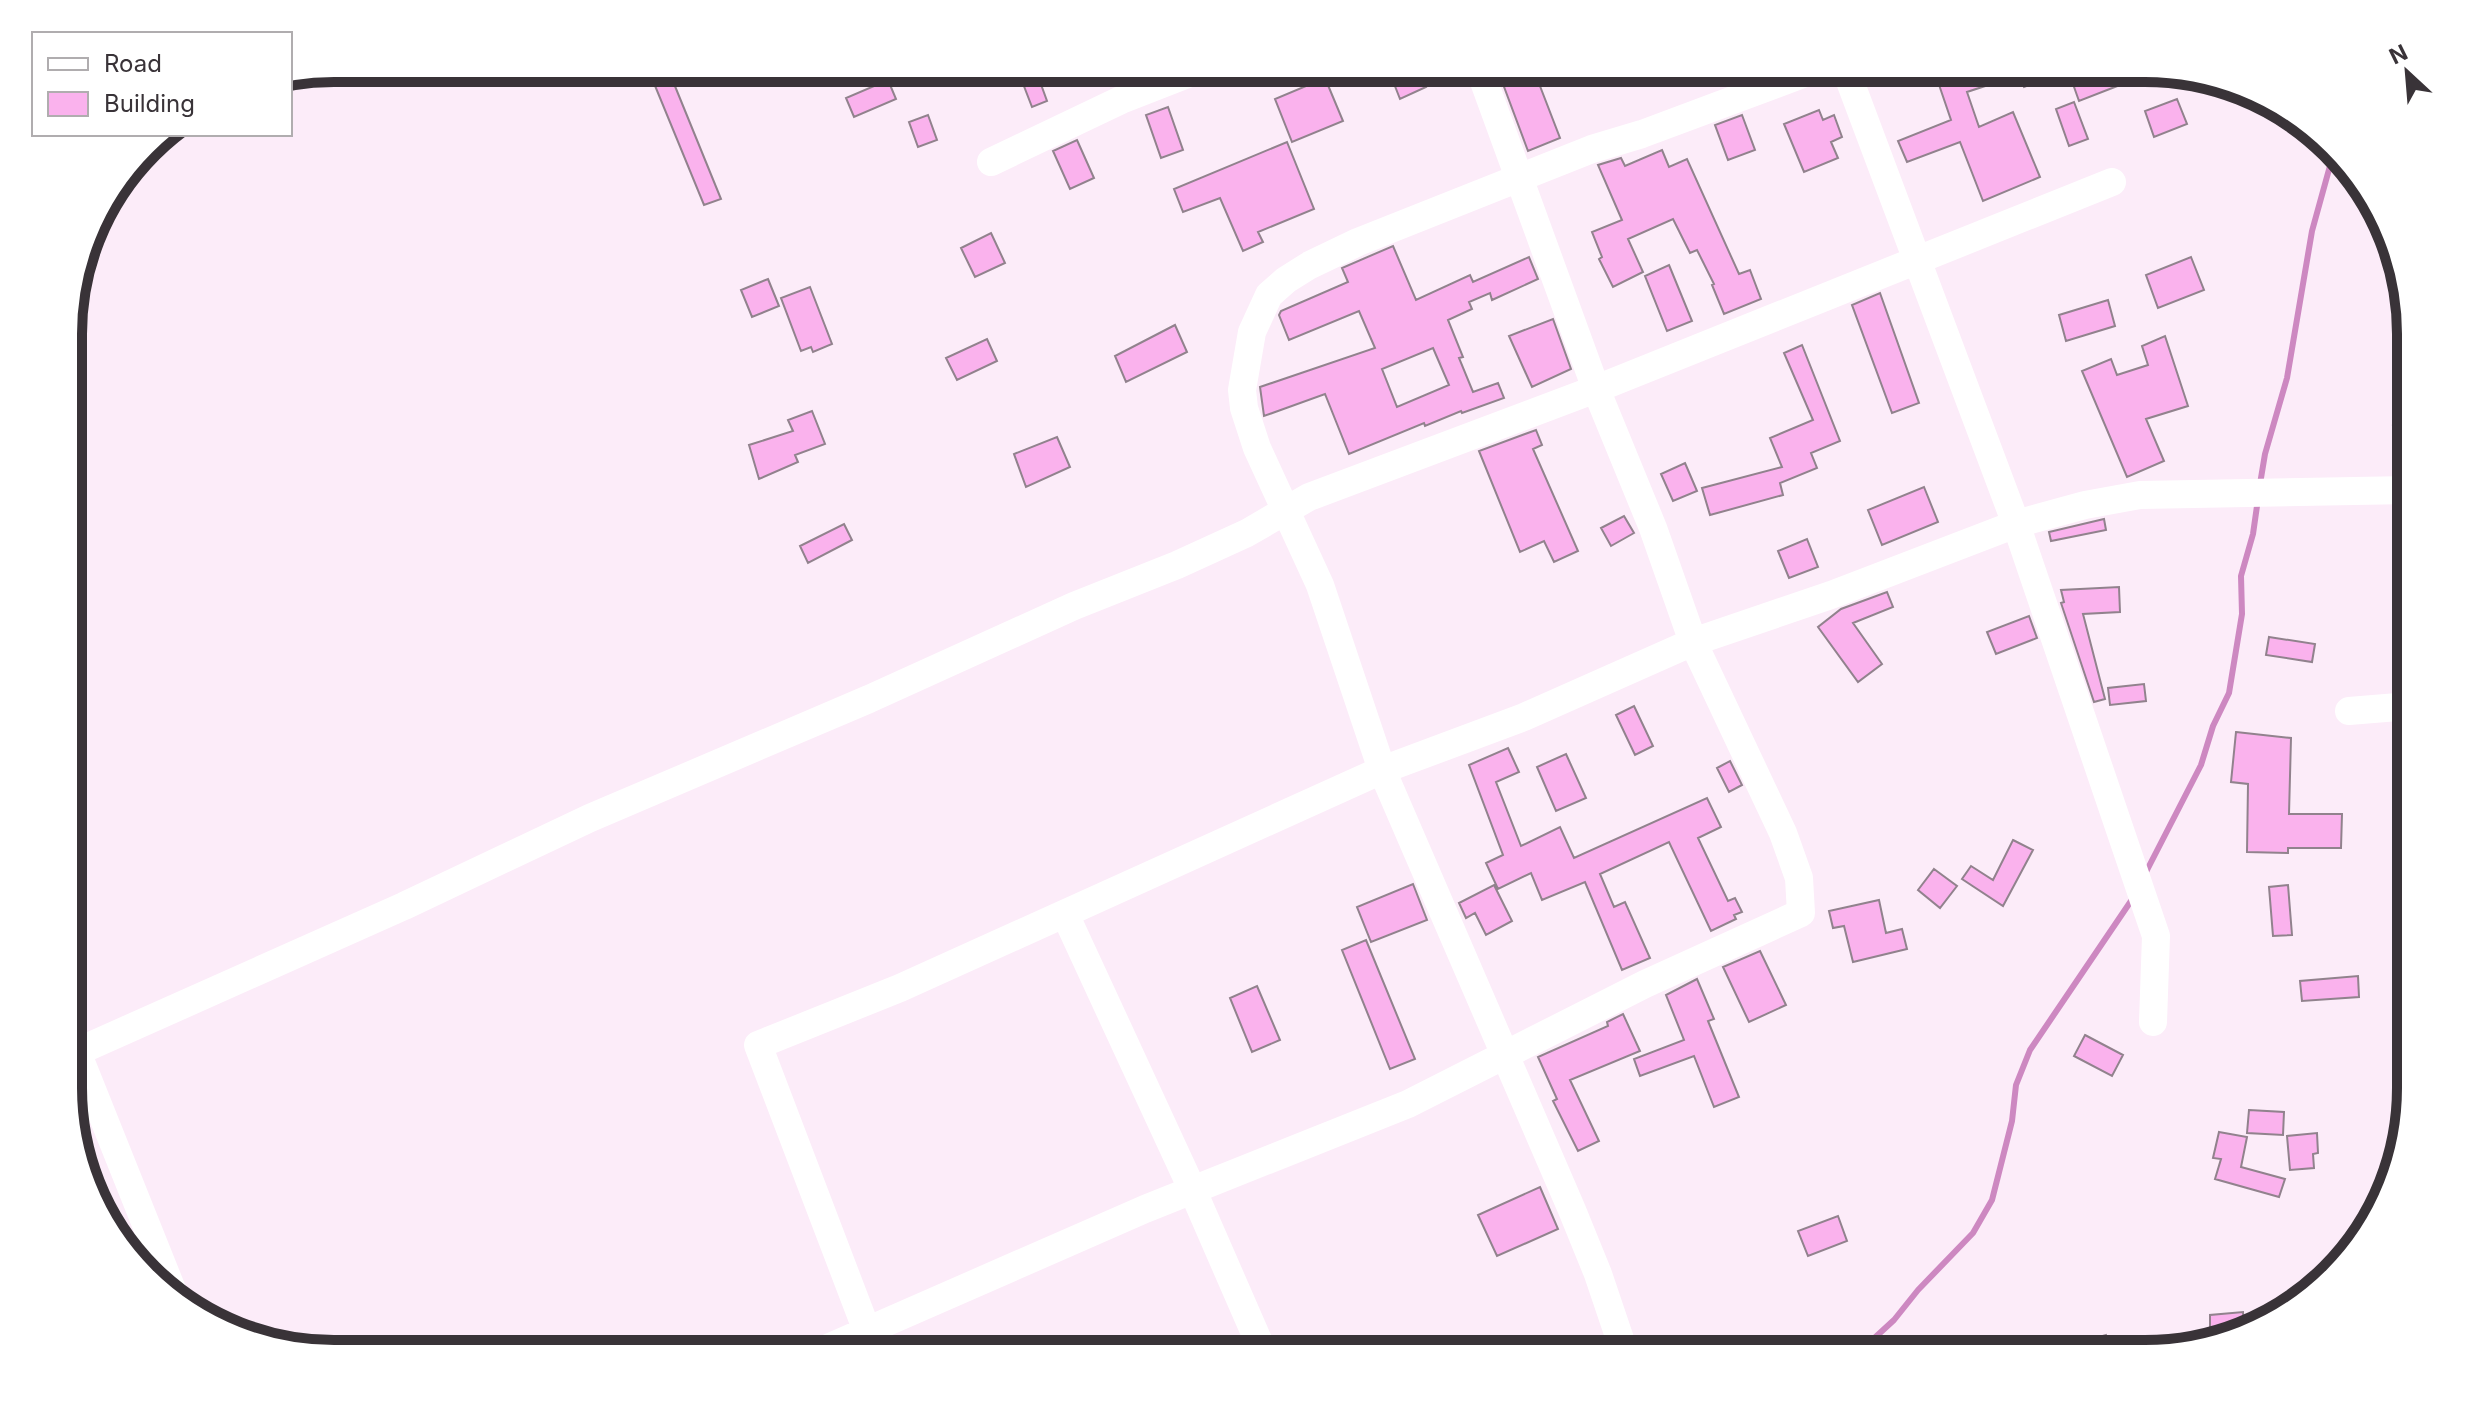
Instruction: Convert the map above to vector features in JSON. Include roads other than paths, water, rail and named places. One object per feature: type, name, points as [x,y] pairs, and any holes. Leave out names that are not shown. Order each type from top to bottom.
[{"type":"street","points":[[991,162],[1121,100],[1167,82]]},
{"type":"street","points":[[847,1340],[1145,1209],[1408,1104],[1645,984],[1801,913],[1799,878],[1783,833],[1693,642],[1653,528],[1596,389],[1484,82]]},
{"type":"street","points":[[1620,1339],[1598,1274],[1382,770],[1338,630],[1257,448],[1244,408],[1242,390],[1252,332],[1269,295],[1310,265],[1358,242],[1592,149],[1642,134],[1781,82]]},
{"type":"street","points":[[1850,82],[2016,524],[2156,936],[2153,1022]]},
{"type":"street","points":[[82,1049],[404,906],[590,818],[869,699],[1074,606],[1177,565],[1247,533],[1309,497],[1596,389],[2112,182]]},
{"type":"street","points":[[867,1331],[758,1045],[900,988],[1382,770],[1524,717],[1693,642],[1831,595],[2016,524],[2085,505],[2140,495],[2396,490]]},
{"type":"street","points":[[2349,711],[2396,707]]},
{"type":"street","points":[[1065,914],[1258,1339]]},
{"type":"street","points":[[82,1073],[163,1272]]},
{"type":"waterway","points":[[2260,484],[2265,454],[2287,378],[2312,231],[2331,164]]},
{"type":"waterway","points":[[2145,874],[2201,765],[2213,726],[2229,693],[2242,614],[2241,576],[2253,534],[2258,499]]},
{"type":"waterway","points":[[1873,1339],[1973,1233],[1992,1200],[2012,1121],[2016,1085],[2030,1050],[2133,898]]}]
